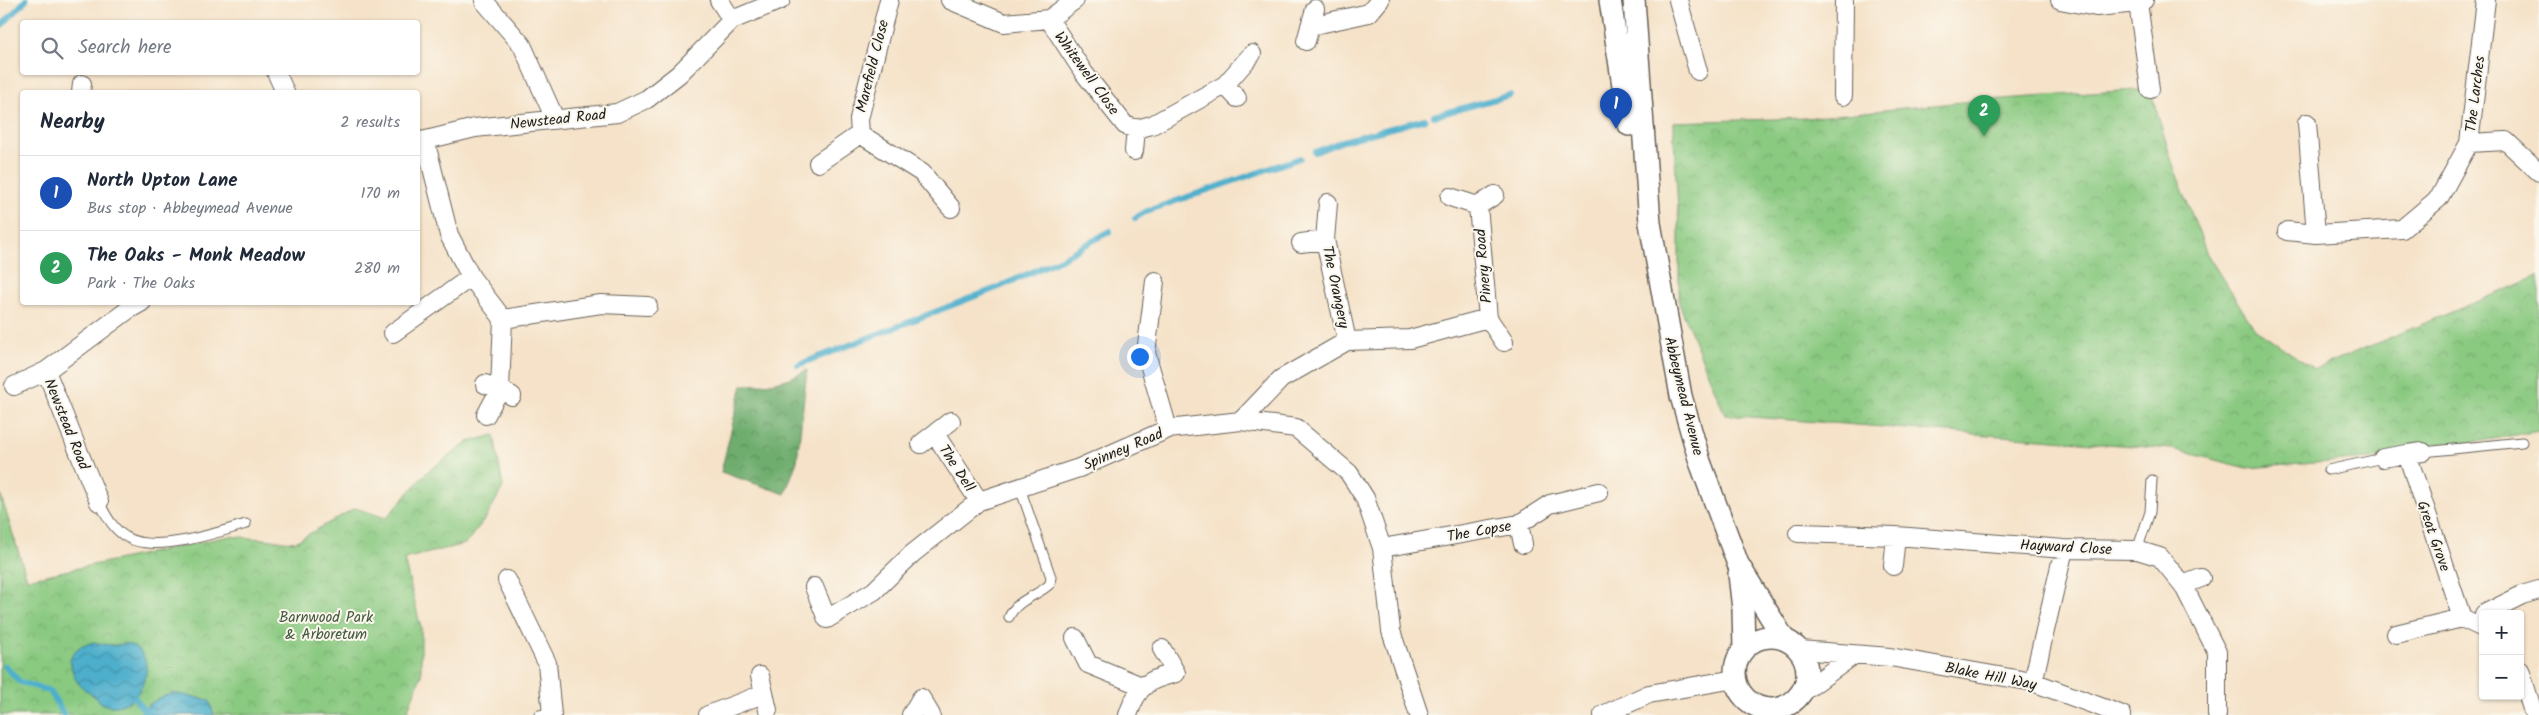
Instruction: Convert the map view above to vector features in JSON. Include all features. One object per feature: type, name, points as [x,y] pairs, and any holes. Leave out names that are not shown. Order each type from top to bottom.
[{"type":"street","points":[[719,0],[732,20]]},
{"type":"street","name":"Newstead Road","points":[[421,141],[475,128],[616,113],[648,99],[679,74],[732,20],[781,0]]},
{"type":"street","name":"Marefield Close","points":[[888,0],[859,119],[860,134],[922,173],[951,208]]},
{"type":"street","points":[[950,0],[1004,23],[1049,18],[1075,0]]},
{"type":"street","points":[[1315,8],[1308,34],[1369,13],[1380,0]]},
{"type":"street","points":[[1678,0],[1698,72]]},
{"type":"street","points":[[1843,96],[1844,0]]},
{"type":"street","points":[[2060,0],[2096,7],[2141,2],[2150,89]]},
{"type":"street","name":"The Larches","points":[[2287,231],[2316,234],[2402,229],[2439,198],[2469,143],[2486,0]]},
{"type":"street","points":[[484,1],[522,45],[556,119]]},
{"type":"street","name":"Abbeymead Avenue","points":[[1610,6],[1635,157],[1650,223],[1681,396],[1700,462],[1738,564],[1744,609],[1744,649]]},
{"type":"street","name":"Abbeymead Avenue","points":[[1634,6],[1650,223]]},
{"type":"street","name":"Whitewell Close","points":[[1049,18],[1084,72],[1125,125],[1136,129]]},
{"type":"street","points":[[1134,151],[1136,129],[1152,125],[1231,91],[1252,54]]},
{"type":"street","points":[[2307,123],[2316,234]]},
{"type":"street","points":[[818,163],[860,134]]},
{"type":"street","points":[[421,141],[449,235],[471,277],[504,319],[499,389],[486,415]]},
{"type":"street","points":[[2469,143],[2506,141],[2539,172]]},
{"type":"street","points":[[1450,197],[1478,206],[1495,195]]},
{"type":"street","name":"The Orangery","points":[[1328,203],[1325,240],[1348,341]]},
{"type":"street","name":"Pinery Road","points":[[1242,421],[1281,379],[1348,341],[1410,339],[1488,318],[1478,206]]},
{"type":"street","points":[[1300,242],[1325,240]]},
{"type":"street","points":[[392,333],[471,277]]},
{"type":"street","points":[[1155,281],[1146,353],[1168,429]]},
{"type":"street","points":[[504,319],[602,304],[648,306]]},
{"type":"street","name":"Newstead Road","points":[[99,502],[46,372],[132,305]]},
{"type":"street","points":[[1488,318],[1504,342]]},
{"type":"street","points":[[14,386],[46,372]]},
{"type":"street","name":"The Dell","points":[[951,421],[928,439],[979,501]]},
{"type":"street","name":"Spinney Road","points":[[814,587],[827,619],[874,591],[912,554],[979,501],[1079,468],[1168,429],[1242,421],[1296,428],[1349,473],[1365,498],[1382,548],[1390,631],[1419,715]]},
{"type":"street","points":[[2383,458],[2415,453]]},
{"type":"street","name":"Great Grove","points":[[2415,453],[2476,619]]},
{"type":"street","name":"The Copse","points":[[1382,548],[1519,524],[1550,504],[1599,492]]},
{"type":"street","points":[[1519,524],[1523,544]]},
{"type":"street","name":"Hayward Close","points":[[1798,533],[1896,536],[2064,549],[2137,550],[2160,557],[2183,585],[2217,652],[2218,715]]},
{"type":"street","points":[[1893,566],[1896,536]]},
{"type":"street","points":[[2033,682],[2064,549]]},
{"type":"street","name":"Abbeymead Avenue","points":[[1738,564],[1792,644]]},
{"type":"street","points":[[2183,585],[2201,578]]},
{"type":"street","points":[[507,580],[547,663],[548,714]]},
{"type":"street","points":[[2396,634],[2476,619],[2522,595],[2539,590]]},
{"type":"street","points":[[1075,638],[1088,664],[1144,687]]},
{"type":"street","points":[[1796,703],[1808,678],[1806,663],[1792,644],[1762,638],[1752,642],[1744,649],[1738,659],[1735,679],[1742,695],[1755,710],[1775,710],[1796,703],[1854,655]]},
{"type":"street","name":"Blake Hill Way","points":[[1792,644],[1854,655],[1890,657],[2033,682],[2122,715]]},
{"type":"street","points":[[1128,715],[1134,697],[1152,679],[1176,672],[1162,649]]},
{"type":"street","points":[[708,715],[765,702],[760,676]]},
{"type":"street","points":[[1603,715],[1649,694],[1735,679]]},
{"type":"street","points":[[2524,683],[2534,715]]},
{"type":"street","points":[[911,715],[921,698],[931,715]]},
{"type":"lane","points":[[2415,453],[2522,442]]},
{"type":"lane","points":[[2328,470],[2383,458]]},
{"type":"lane","points":[[2137,550],[2150,512],[2152,480]]},
{"type":"lane","points":[[1009,617],[1013,608],[1022,600],[1050,584],[1051,577],[1020,488]]},
{"type":"lane","points":[[99,502],[111,524],[128,538],[160,545],[220,532],[246,524]]},
{"type":"green space","points":[[2150,89],[2172,162],[2207,254],[2254,328],[2314,369],[2539,276],[2539,431],[2383,458],[2247,468],[2172,449],[1725,415],[1679,303],[1679,228],[1673,122],[1806,118],[1972,101]]},
{"type":"green space","points":[[807,370],[797,461],[785,494],[721,472],[742,385],[776,382]]},
{"type":"green space","name":"Barnwood Park & Arboretum","points":[[494,435],[503,487],[486,518],[465,544],[404,559],[421,628],[421,676],[406,715],[0,715],[0,493],[27,579],[229,536],[295,542],[355,508],[386,518],[427,472],[468,442]]},
{"type":"water","points":[[93,642],[110,645],[128,644],[141,652],[146,662],[146,673],[143,684],[137,694],[128,702],[118,706],[106,705],[83,688],[77,681],[70,659],[78,648]]},
{"type":"water","points":[[173,693],[209,700],[214,715],[140,715],[150,704]]},
{"type":"waterway","points":[[0,27],[26,0]]},
{"type":"waterway","points":[[1434,116],[1510,95]]},
{"type":"waterway","points":[[1315,152],[1343,141],[1425,119]]},
{"type":"waterway","points":[[1135,218],[1147,211],[1300,158]]},
{"type":"waterway","points":[[798,365],[999,287],[1061,259],[1110,231]]},
{"type":"waterway","points":[[5,666],[20,682],[50,691],[64,715]]},
{"type":"waterway","points":[[135,698],[143,709]]},
{"type":"place","name":"North Upton Lane","points":[[1616,129]]},
{"type":"place","name":"The Oaks - Monk Meadow","points":[[1984,136]]}]
